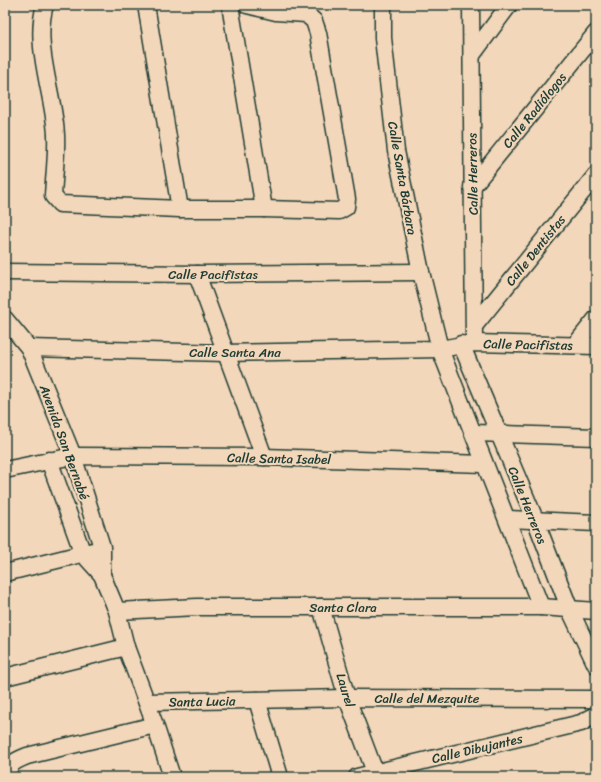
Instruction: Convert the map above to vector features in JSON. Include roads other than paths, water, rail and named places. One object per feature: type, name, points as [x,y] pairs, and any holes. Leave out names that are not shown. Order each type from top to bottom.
[{"type":"street","points":[[45,5],[42,32],[47,86],[56,135],[53,196],[60,204],[180,209],[339,211],[346,206],[348,199],[318,33],[314,20],[306,14],[276,12],[247,5]]},
{"type":"street","points":[[146,5],[180,209]]},
{"type":"street","points":[[230,5],[264,209]]},
{"type":"street","name":"Calle Santa Bárbara","points":[[383,5],[383,38],[396,151],[421,272],[440,349]]},
{"type":"street","name":"Calle Herreros","points":[[470,5],[472,55],[472,187],[475,325],[467,343],[499,433],[570,610],[596,665]]},
{"type":"street","points":[[472,55],[509,5]]},
{"type":"street","name":"Calle Radiólogos","points":[[472,187],[596,34]]},
{"type":"street","name":"Calle Dentistas","points":[[475,325],[596,175]]},
{"type":"street","name":"Calle Pacifistas","points":[[5,272],[197,274],[421,272]]},
{"type":"street","points":[[197,274],[264,457]]},
{"type":"street","name":"Avenida San Bernabé","points":[[5,319],[29,348],[73,456],[102,547],[102,575]]},
{"type":"street","points":[[576,344],[596,319]]},
{"type":"street","name":"Calle Pacifistas","points":[[440,349],[467,343],[576,344],[596,346]]},
{"type":"street","name":"Calle Santa Ana","points":[[29,348],[225,353],[440,349]]},
{"type":"street","name":"Calle Herreros","points":[[440,349],[474,433],[484,464],[508,519],[541,607]]},
{"type":"street","points":[[474,433],[596,437]]},
{"type":"street","name":"Calle Santa Isabel","points":[[5,470],[73,456],[264,457],[484,464]]},
{"type":"street","name":"Avenida San Bernabé","points":[[49,460],[83,554],[102,575],[117,611],[126,647],[147,702],[172,777]]},
{"type":"street","points":[[508,519],[596,523]]},
{"type":"street","points":[[5,573],[83,554],[102,547]]},
{"type":"street","name":"Santa Clara","points":[[117,611],[197,607],[541,607],[596,611]]},
{"type":"street","name":"Laurel","points":[[321,607],[348,698],[375,772]]},
{"type":"street","points":[[5,677],[126,647]]},
{"type":"street","name":"Calle del Mezquite","points":[[257,700],[348,698],[596,699]]},
{"type":"street","points":[[257,700],[280,777]]},
{"type":"street","name":"Santa Lucia","points":[[147,702],[257,700]]},
{"type":"street","name":"Calle Dibujantes","points":[[357,777],[375,772],[391,773],[581,723],[596,715]]},
{"type":"street","points":[[8,777],[10,766],[16,761],[27,756],[155,725]]}]
